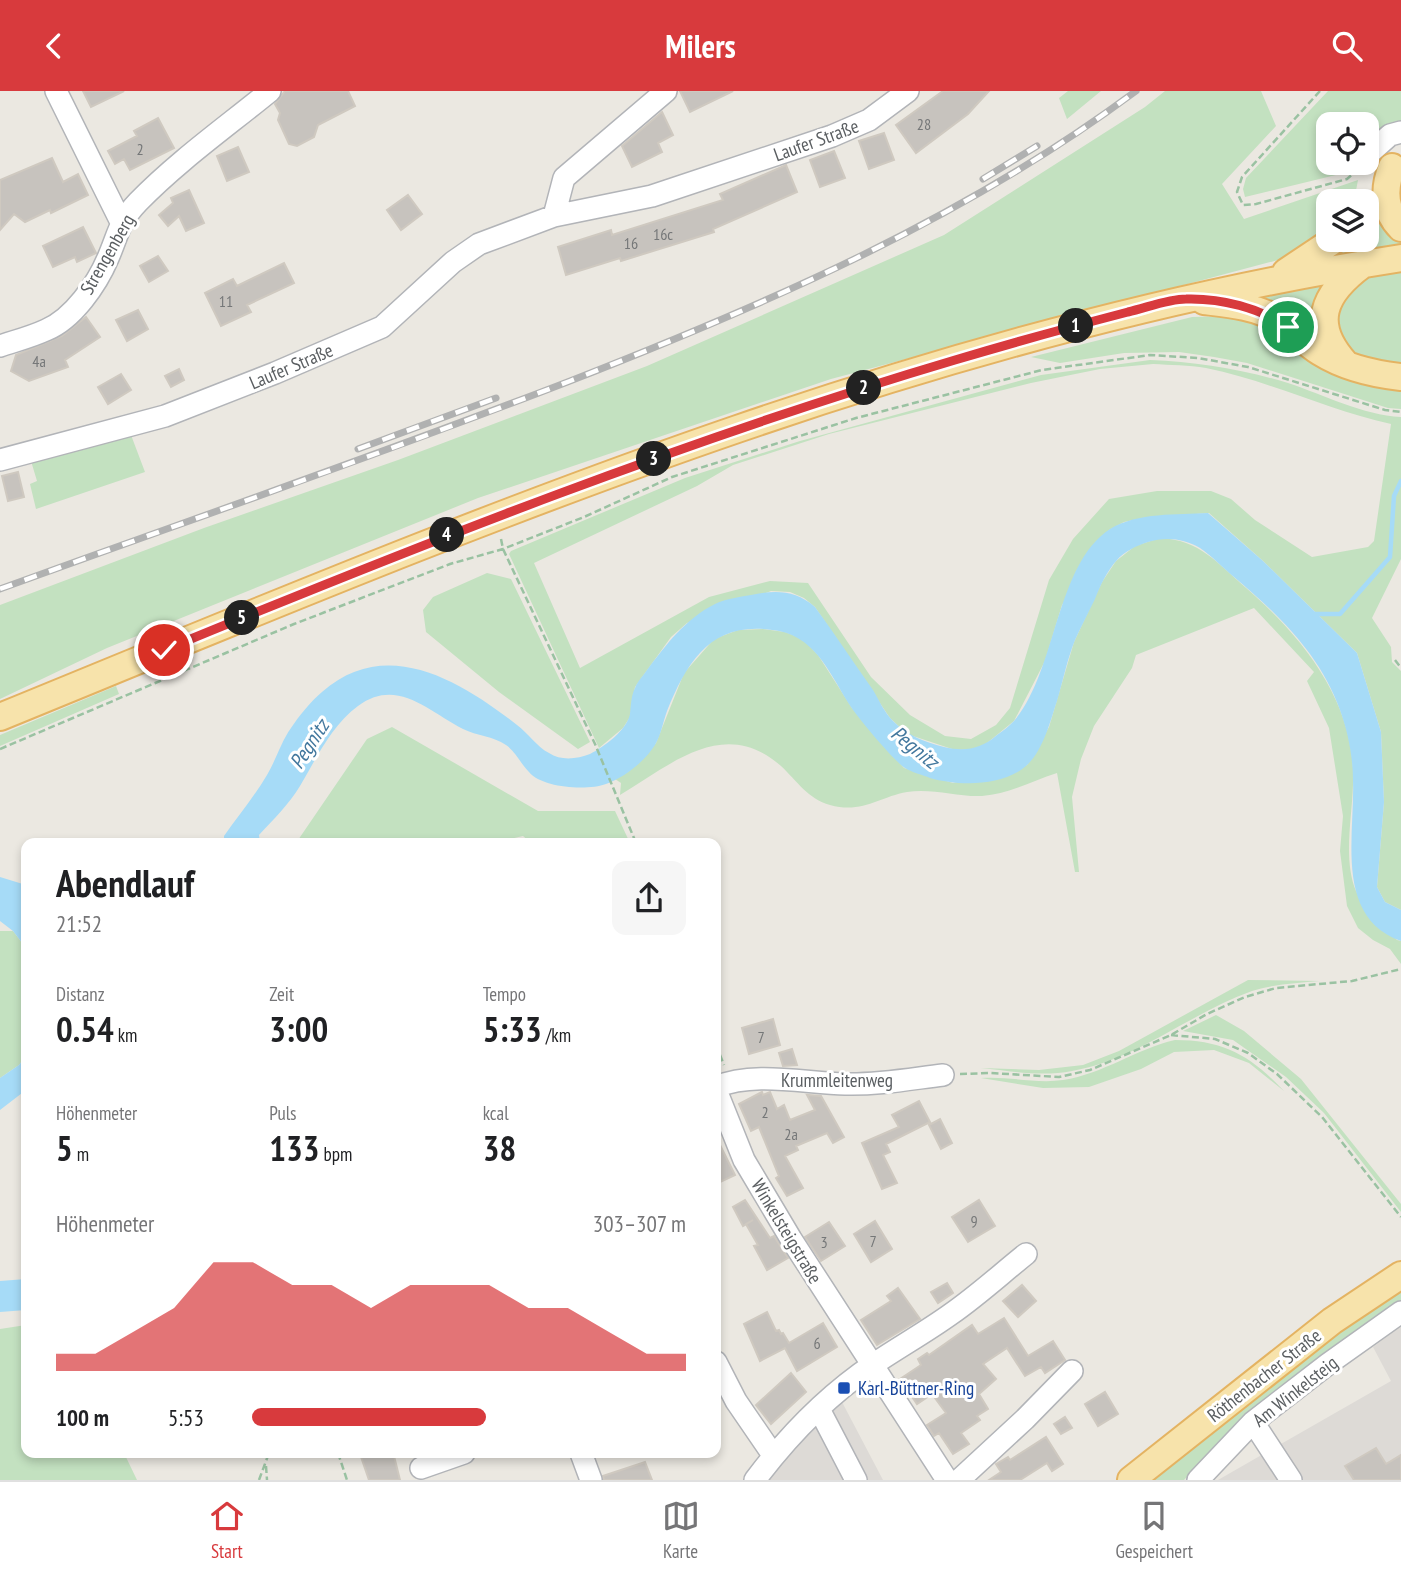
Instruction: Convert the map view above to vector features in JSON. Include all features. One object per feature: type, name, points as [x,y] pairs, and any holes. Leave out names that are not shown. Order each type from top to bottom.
[{"type":"main road","points":[[1372,189],[1382,160]]},
{"type":"main road","points":[[1382,160],[1387,178],[1390,213],[1401,228]]},
{"type":"main road","points":[[1272,280],[1317,252]]},
{"type":"main road","points":[[0,717],[410,549],[705,440],[804,407],[1008,344],[1185,299],[1272,280],[1401,258]]},
{"type":"main road","points":[[1347,365],[1330,345],[1327,337],[1327,306],[1343,279],[1364,263]]},
{"type":"main road","points":[[1185,299],[1228,304],[1261,312],[1276,319],[1321,352],[1347,365],[1401,377]]},
{"type":"main road","name":"Röthenbacher Straße","points":[[1131,1480],[1332,1321],[1401,1275]]},
{"type":"street","points":[[56,91],[121,222]]},
{"type":"street","name":"Strengenberg","points":[[0,346],[48,330],[71,312],[107,260],[121,222],[164,177],[270,91]]},
{"type":"street","points":[[554,216],[564,178],[666,91]]},
{"type":"street","name":"Laufer Straße","points":[[0,460],[165,416],[275,373],[382,327],[453,262],[479,244],[554,216],[652,197],[832,136],[869,120],[908,91]]},
{"type":"street","points":[[1382,160],[1390,135],[1401,132]]},
{"type":"street","name":"Krummleitenweg","points":[[721,1086],[764,1080],[857,1084],[943,1075]]},
{"type":"street","name":"Winkelsteigstraße","points":[[721,1086],[744,1160],[871,1366],[947,1480]]},
{"type":"street","points":[[721,1372],[765,1472],[820,1409],[871,1366],[952,1314],[1026,1254]]},
{"type":"street","name":"Am Winkelsteig","points":[[1198,1480],[1254,1422],[1328,1364],[1401,1312]]},
{"type":"street","points":[[959,1480],[1072,1371]]},
{"type":"street","points":[[820,1409],[856,1480]]},
{"type":"street","points":[[1254,1422],[1291,1480]]},
{"type":"street","points":[[421,1468],[450,1458]]},
{"type":"street","points":[[583,1458],[590,1480]]},
{"type":"path","points":[[1320,91],[1242,177],[1237,192],[1243,205],[1256,204],[1347,179],[1360,169],[1382,160]]},
{"type":"path","points":[[0,748],[294,624],[450,563],[503,549],[584,517],[672,477],[856,418],[1042,370],[1150,355],[1198,358],[1248,367],[1401,412]]},
{"type":"path","points":[[501,539],[503,549],[596,744],[634,838]]},
{"type":"path","points":[[1395,660],[1401,668]]},
{"type":"path","points":[[943,1075],[990,1073],[1059,1077],[1090,1070],[1171,1035],[1220,1009],[1276,988],[1352,981],[1401,969]]},
{"type":"path","points":[[1171,1035],[1214,1039],[1248,1053],[1277,1074],[1322,1117],[1401,1217]]},
{"type":"path","points":[[260,1480],[267,1458]]},
{"type":"path","points":[[340,1458],[347,1480]]},
{"type":"path","points":[[266,1462],[267,1480]]},
{"type":"shaded area","points":[[1401,1326],[1401,1480],[1218,1480],[1391,1381],[1373,1347]]},
{"type":"shaded area","points":[[842,1402],[883,1480],[766,1480],[778,1463]]},
{"type":"green space","points":[[1068,91],[1101,91],[1067,119],[1059,98]]},
{"type":"green space","points":[[1165,91],[1261,91],[1276,126],[1222,184],[1244,219],[1316,194],[1316,244],[1278,260],[831,379],[478,498],[107,648],[0,699],[0,605],[647,366],[944,235],[1145,107]]},
{"type":"green space","points":[[1328,91],[1401,91],[1401,122],[1387,125],[1379,133],[1379,112],[1316,112],[1316,175],[1336,175],[1245,197],[1243,189],[1246,178]]},
{"type":"green space","points":[[1358,180],[1356,189],[1332,189]]},
{"type":"green space","points":[[1379,207],[1401,239],[1401,249],[1320,263],[1331,252],[1379,252]]},
{"type":"green space","points":[[1401,270],[1401,369],[1355,359],[1335,335],[1335,300],[1367,276]]},
{"type":"green space","points":[[1324,282],[1319,335],[1248,296]]},
{"type":"green space","points":[[1230,316],[1256,321],[1401,387],[1401,409],[1388,408],[1247,363],[1179,352],[1124,353],[1060,363],[1031,357],[1192,317]]},
{"type":"green space","points":[[1150,360],[1202,364],[1271,378],[1358,409],[1401,417],[1401,559],[1372,618],[1391,647],[1392,662],[1401,671],[1401,910],[1385,902],[1377,887],[1384,802],[1381,732],[1357,653],[1263,561],[1209,513],[1143,518],[1124,522],[1109,530],[1062,605],[1045,661],[1014,721],[977,749],[955,750],[907,734],[890,718],[815,607],[790,592],[771,591],[687,623],[671,637],[635,687],[630,717],[623,728],[599,748],[509,554],[511,551],[685,478],[800,441],[1041,375]],"holes":[[[1153,364],[1200,367],[1230,374],[1391,424],[1374,541],[1368,547],[1312,557],[1255,520],[1231,499],[1211,491],[1157,491],[1109,499],[1073,539],[1049,580],[1010,708],[996,725],[971,739],[945,736],[910,715],[871,677],[808,583],[770,581],[709,597],[580,668],[534,563],[697,486],[733,465],[829,434],[1031,383],[1100,369]]]},
{"type":"green space","points":[[131,435],[145,472],[36,509],[30,484],[37,481],[31,461]]},
{"type":"green space","points":[[1160,538],[1186,543],[1216,561],[1287,628],[1322,674],[1346,727],[1352,755],[1349,853],[1352,879],[1363,903],[1397,940],[1401,941],[1401,964],[1390,949],[1358,928],[1347,906],[1340,851],[1343,816],[1329,728],[1307,681],[1314,672],[1254,608],[1136,655],[1132,668],[1094,726],[1081,759],[1072,797],[1079,872],[1075,872],[1057,773],[992,795],[916,791],[897,794],[861,806],[841,807],[815,798],[781,766],[760,752],[739,745],[719,745],[679,759],[620,795],[621,783],[615,779],[629,771],[656,743],[684,673],[714,639],[738,630],[785,632],[803,639],[818,655],[852,708],[904,768],[953,783],[1027,765],[1049,727],[1074,642],[1102,582],[1116,561],[1135,546]]},
{"type":"green space","points":[[487,573],[511,579],[590,742],[578,749],[499,692],[426,632],[423,610],[433,597]]},
{"type":"green space","points":[[116,686],[119,694],[0,746],[0,735]]},
{"type":"green space","points":[[392,727],[538,811],[615,811],[628,838],[299,838],[367,739]]},
{"type":"green space","points":[[0,931],[13,931],[21,941],[21,1062],[0,1078]]},
{"type":"green space","points":[[1248,980],[1320,981],[1278,985],[1252,991],[1207,1011],[1141,1047],[1096,1065],[1049,1073],[981,1068],[1039,1070],[1083,1065],[1119,1051]]},
{"type":"green space","points":[[1216,1015],[1244,1031],[1301,1079],[1401,1204],[1401,1212],[1324,1113],[1286,1077],[1233,1040],[1183,1031]]},
{"type":"green space","points":[[1175,1040],[1208,1043],[1235,1052],[1260,1068],[1284,1091],[1249,1063],[1214,1050],[1174,1052],[1141,1069],[1089,1087],[1043,1088],[981,1078],[1063,1080],[1092,1072]]},
{"type":"green space","points":[[1401,1288],[1401,1305],[1236,1425],[1184,1480],[1153,1480],[1339,1331]]},
{"type":"green space","points":[[21,1326],[21,1458],[126,1458],[137,1480],[0,1480],[0,1329]]},
{"type":"water","name":"Pegnitz","points":[[1208,513],[1263,561],[1357,653],[1381,732],[1384,802],[1377,887],[1385,902],[1401,910],[1401,941],[1380,929],[1366,913],[1357,894],[1351,849],[1351,754],[1348,736],[1332,690],[1309,653],[1282,621],[1200,548],[1174,539],[1154,540],[1135,547],[1120,557],[1110,569],[1075,640],[1052,718],[1041,744],[1026,766],[1005,778],[979,783],[953,782],[930,778],[905,768],[855,713],[814,651],[792,635],[756,629],[737,631],[707,646],[695,659],[675,692],[651,751],[627,773],[606,784],[565,787],[544,782],[529,772],[513,751],[501,742],[463,729],[412,700],[386,695],[372,698],[358,706],[340,723],[296,793],[259,835],[259,838],[224,838],[262,783],[284,739],[309,704],[346,675],[372,667],[397,666],[448,680],[495,709],[554,756],[580,757],[602,747],[624,726],[630,714],[637,683],[685,625],[719,602],[760,593],[793,594],[815,607],[887,714],[904,730],[944,747],[966,749],[979,746],[1012,723],[1028,700],[1067,592],[1078,567],[1092,546],[1110,529],[1133,520],[1158,515]]},
{"type":"water","points":[[0,877],[21,883],[21,941],[0,921]]},
{"type":"water","points":[[21,1062],[21,1094],[0,1110],[0,1078]]},
{"type":"water","points":[[21,1279],[21,1310],[0,1312],[0,1281]]},
{"type":"building","points":[[83,91],[124,91],[91,107]]},
{"type":"building","points":[[285,91],[348,91],[355,106],[318,125],[314,137],[297,146],[289,144],[278,120],[280,113],[275,104]]},
{"type":"building","points":[[680,91],[733,91],[690,112]]},
{"type":"building","points":[[943,91],[989,91],[968,114],[916,153],[896,125]]},
{"type":"building","points":[[662,112],[673,135],[658,143],[662,152],[632,167],[622,146]]},
{"type":"building","points":[[158,118],[174,148],[130,170],[124,159],[115,164],[108,151],[137,136],[134,131]]},
{"type":"building","points":[[884,133],[894,160],[869,169],[859,141]]},
{"type":"building","points":[[238,147],[249,172],[227,181],[217,156]]},
{"type":"building","points":[[834,151],[845,178],[820,187],[810,160]]},
{"type":"building","points":[[52,158],[63,182],[78,174],[88,195],[25,222],[14,214],[0,230],[0,180]]},
{"type":"building","points":[[786,165],[797,192],[713,229],[714,232],[566,275],[558,247],[611,230],[612,235],[723,200],[720,194]]},
{"type":"building","points":[[189,190],[204,223],[186,231],[179,216],[168,226],[159,215],[173,203],[171,198]]},
{"type":"building","points":[[408,195],[422,214],[401,230],[387,210]]},
{"type":"building","points":[[83,227],[96,253],[77,262],[75,257],[53,267],[43,246]]},
{"type":"building","points":[[158,256],[168,271],[149,282],[140,266]]},
{"type":"building","points":[[284,263],[294,283],[247,305],[251,312],[221,326],[205,293],[233,279],[237,286]]},
{"type":"building","points":[[138,310],[148,329],[127,341],[116,320]]},
{"type":"building","points":[[86,317],[100,337],[65,360],[68,367],[29,381],[11,371],[16,355],[62,336]]},
{"type":"building","points":[[179,369],[184,380],[171,387],[165,376]]},
{"type":"building","points":[[121,374],[131,390],[108,404],[98,387]]},
{"type":"building","points":[[18,472],[24,497],[8,501],[2,476]]},
{"type":"building","points":[[773,1019],[780,1045],[749,1054],[742,1028]]},
{"type":"building","points":[[792,1049],[797,1065],[783,1066],[779,1053]]},
{"type":"building","points":[[762,1092],[763,1095],[770,1092],[777,1109],[784,1105],[790,1120],[815,1110],[807,1095],[821,1096],[844,1137],[833,1143],[827,1133],[796,1146],[798,1150],[785,1156],[803,1188],[787,1196],[776,1178],[779,1176],[759,1127],[751,1131],[739,1104]]},
{"type":"building","points":[[919,1101],[930,1122],[886,1144],[890,1152],[883,1155],[897,1183],[882,1189],[862,1143],[899,1127],[892,1115]]},
{"type":"building","points":[[940,1119],[952,1143],[941,1149],[929,1125]]},
{"type":"building","points":[[721,1147],[735,1175],[721,1182]]},
{"type":"building","points":[[745,1200],[770,1238],[774,1236],[788,1258],[767,1270],[754,1246],[758,1245],[733,1207]]},
{"type":"building","points":[[979,1200],[995,1226],[968,1242],[952,1217]]},
{"type":"building","points":[[875,1221],[892,1249],[871,1262],[854,1234]]},
{"type":"building","points":[[829,1222],[845,1246],[821,1261],[805,1237]]},
{"type":"building","points":[[947,1283],[953,1293],[938,1303],[931,1292]]},
{"type":"building","points":[[1022,1285],[1036,1301],[1018,1317],[1003,1301]]},
{"type":"building","points":[[898,1288],[920,1319],[877,1345],[861,1320],[891,1301],[887,1296]]},
{"type":"building","points":[[767,1312],[776,1331],[783,1333],[789,1343],[823,1323],[837,1347],[797,1371],[785,1348],[760,1361],[744,1324]]},
{"type":"building","points":[[1004,1318],[1028,1356],[1053,1341],[1065,1360],[1045,1373],[1041,1367],[1025,1376],[1007,1348],[983,1364],[996,1379],[979,1394],[988,1409],[977,1416],[980,1420],[961,1433],[969,1444],[953,1454],[939,1433],[934,1436],[927,1425],[946,1413],[932,1394],[917,1404],[900,1379],[921,1365],[918,1359],[927,1353],[929,1355],[972,1325],[978,1334]]},
{"type":"building","points":[[791,1373],[806,1392],[771,1424],[756,1405]]},
{"type":"building","points":[[1105,1392],[1118,1414],[1098,1426],[1085,1404]]},
{"type":"building","points":[[1065,1417],[1072,1428],[1061,1434],[1054,1424]]},
{"type":"building","points":[[1046,1437],[1063,1464],[1052,1471],[1047,1463],[1020,1480],[989,1480],[1001,1472],[996,1464],[1008,1457],[1010,1460]]},
{"type":"building","points":[[1376,1448],[1386,1464],[1401,1455],[1401,1480],[1354,1480],[1345,1466]]},
{"type":"building","points":[[361,1458],[394,1458],[400,1480],[369,1480]]},
{"type":"building","points":[[645,1462],[652,1480],[604,1480],[603,1476]]},
{"type":"waterway","points":[[1313,614],[1340,614],[1390,557],[1394,496],[1401,481]]},
{"type":"railway","points":[[0,589],[499,408],[644,352],[790,289],[933,219],[1003,179],[1136,91]]},
{"type":"railway","points":[[983,179],[1037,146]]},
{"type":"railway","points":[[358,449],[496,398]]},
{"type":"place","name":"Karl-Büttner-Ring","points":[[844,1388]]},
{"type":"route","points":[[164,650],[410,549],[561,492],[804,407],[1008,344],[1185,299],[1245,307],[1261,312],[1288,327]]}]
